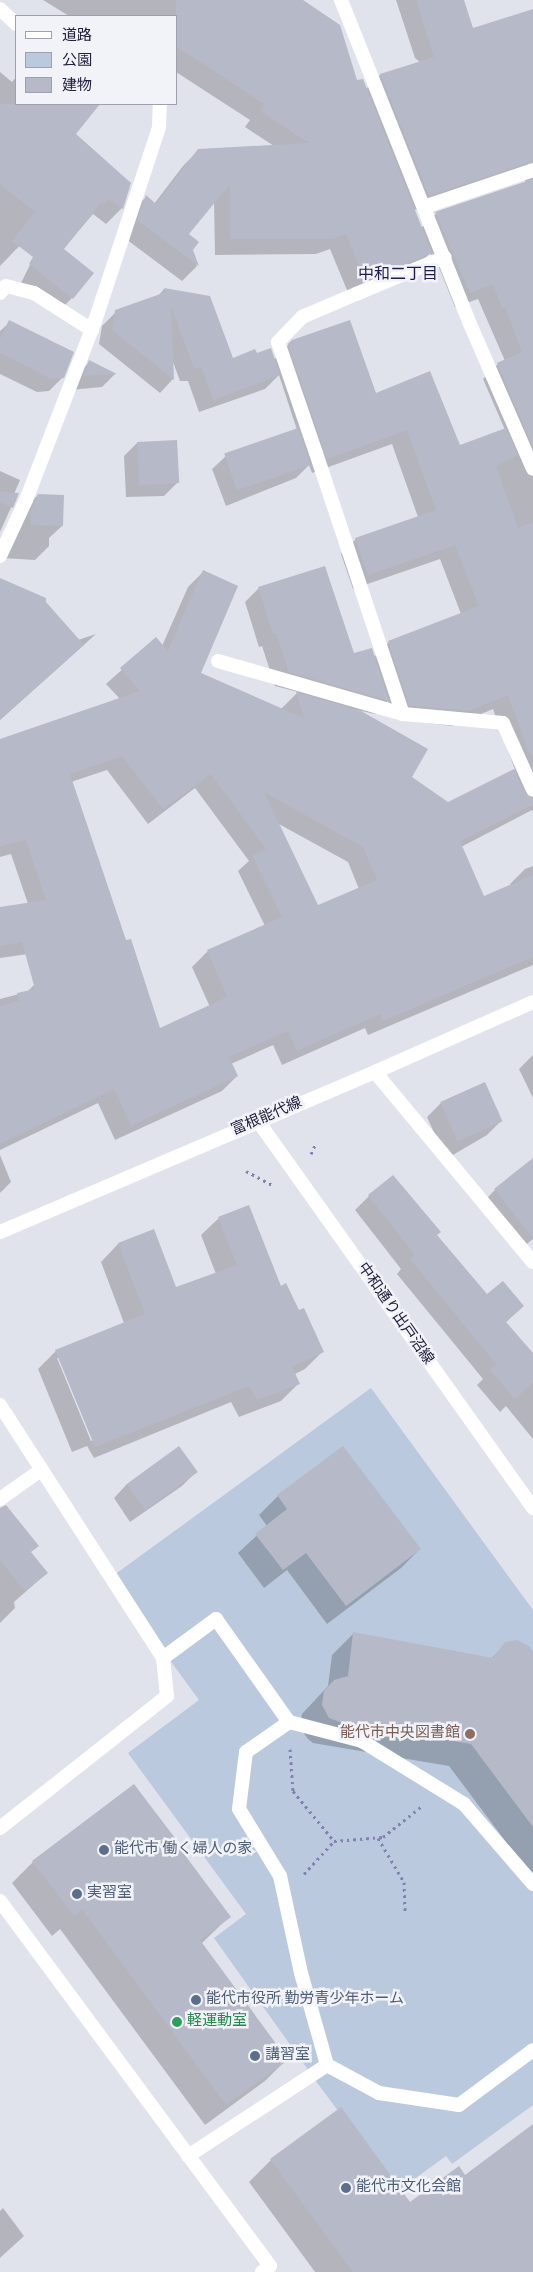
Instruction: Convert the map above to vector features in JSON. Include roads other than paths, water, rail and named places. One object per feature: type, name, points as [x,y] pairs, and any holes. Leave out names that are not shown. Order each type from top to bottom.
[{"type":"street","points":[[342,0],[470,324],[532,465]]},
{"type":"street","points":[[0,9],[15,23]]},
{"type":"street","points":[[0,556],[26,500],[92,330],[159,127],[160,105]]},
{"type":"street","points":[[424,207],[533,170]]},
{"type":"street","points":[[403,714],[278,342],[302,317],[445,257]]},
{"type":"street","points":[[0,293],[6,286],[34,293],[92,330]]},
{"type":"street","points":[[218,661],[403,714],[503,723],[533,790]]},
{"type":"street","name":"富根能代線","points":[[0,1232],[375,1072],[533,1002]]},
{"type":"street","points":[[375,1072],[533,1262]]},
{"type":"street","name":"中和通り出戸沼線","points":[[258,1121],[533,1508]]},
{"type":"street","points":[[0,1405],[163,1658],[167,1696],[0,1828]]},
{"type":"street","points":[[0,1499],[41,1470]]},
{"type":"street","points":[[163,1658],[216,1619],[288,1722],[362,1741],[464,1804],[533,1884]]},
{"type":"street","points":[[288,1722],[246,1752],[239,1809],[280,1876],[301,1973],[327,2065],[379,2093],[459,2105],[533,2050]]},
{"type":"street","points":[[0,1901],[270,2266],[262,2272]]},
{"type":"street","points":[[188,2156],[327,2065]]},
{"type":"place","name":"能代市中央図書館","points":[[470,1734]]},
{"type":"place","name":"能代市 働く婦人の家","points":[[104,1850]]},
{"type":"place","name":"実習室","points":[[77,1894]]},
{"type":"place","name":"能代市役所 勤労青少年ホーム","points":[[196,2000]]},
{"type":"place","name":"軽運動室","points":[[177,2022]]},
{"type":"place","name":"講習室","points":[[255,2056]]},
{"type":"place","name":"能代市文化会館","points":[[346,2188]]},
{"type":"district","name":"中和二丁目","points":[[398,275]]}]
